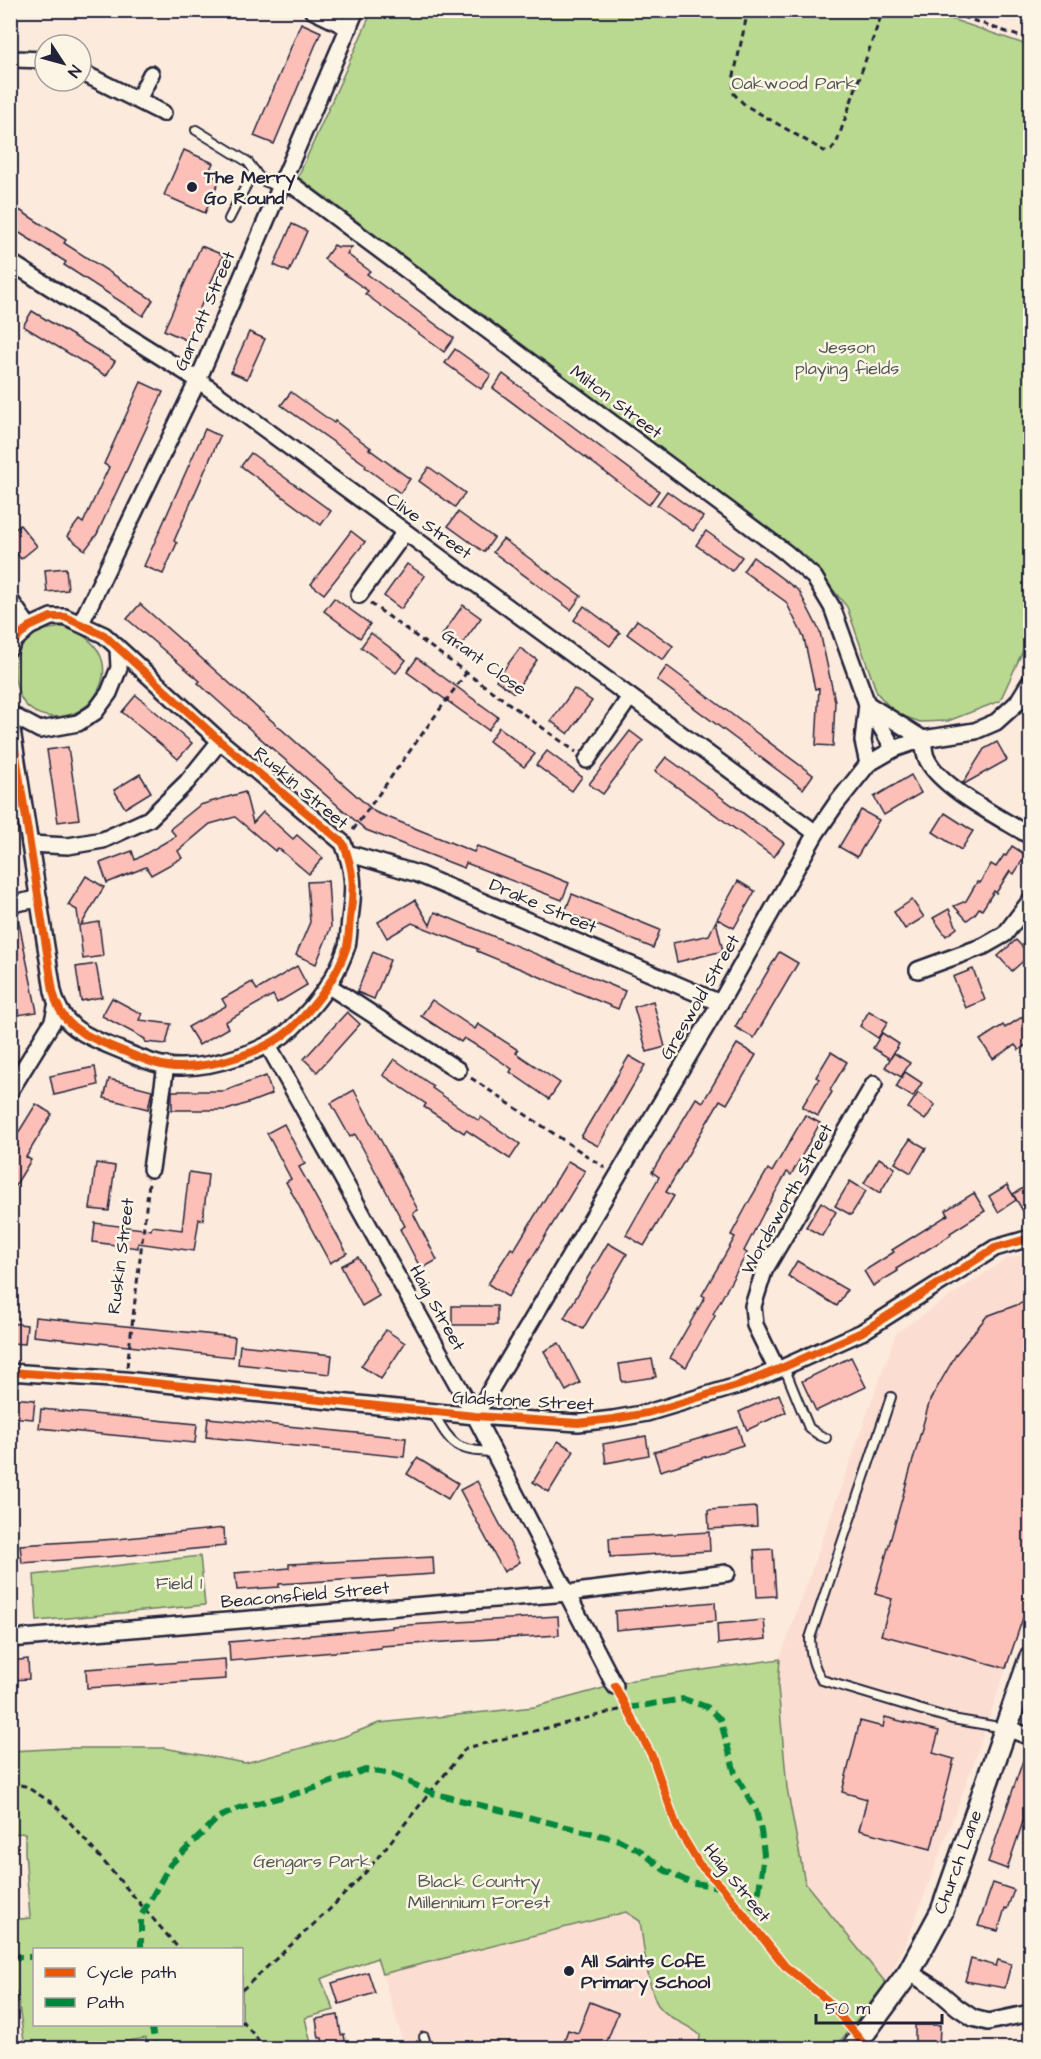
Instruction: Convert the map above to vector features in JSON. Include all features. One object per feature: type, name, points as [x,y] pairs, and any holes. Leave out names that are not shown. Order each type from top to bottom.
[{"type":"main road","name":"Church Lane","points":[[853,2049],[909,1972],[942,1911],[1030,1659]]},
{"type":"street","points":[[312,10],[349,27]]},
{"type":"street","name":"Garratt Street","points":[[81,623],[198,380],[356,10]]},
{"type":"street","points":[[10,57],[33,60]]},
{"type":"street","points":[[138,100],[151,74]]},
{"type":"street","points":[[93,78],[163,113]]},
{"type":"street","name":"Milton Street","points":[[281,182],[785,552],[814,577],[832,607],[867,704],[894,749]]},
{"type":"street","name":"Clive Street","points":[[10,262],[198,380],[816,833]]},
{"type":"street","points":[[359,595],[405,532]]},
{"type":"street","points":[[10,600],[29,627]]},
{"type":"street","name":"Ruskin Street","points":[[10,648],[29,627],[51,616],[65,617],[104,635],[220,741],[345,848],[354,886],[347,945],[328,986],[291,1029],[268,1045],[224,1062],[181,1067],[154,1063],[98,1041],[72,1026],[56,1007]]},
{"type":"street","points":[[10,716],[40,730],[78,723],[95,712],[109,693],[119,668],[118,648]]},
{"type":"street","name":"Greswold Street","points":[[475,1416],[720,1003],[816,833],[836,804],[868,764],[894,749],[923,739],[975,731],[996,722],[1017,703],[1030,682]]},
{"type":"street","points":[[587,760],[630,698]]},
{"type":"street","points":[[867,704],[923,739],[926,757],[938,775],[960,793],[1030,836]]},
{"type":"street","name":"Milton Street","points":[[867,704],[863,741],[868,764]]},
{"type":"street","points":[[10,716],[56,1007],[53,1021],[10,1091]]},
{"type":"street","points":[[30,844],[68,846],[103,840],[149,819],[186,782],[220,741]]},
{"type":"street","name":"Drake Street","points":[[345,848],[418,874],[720,1003]]},
{"type":"street","points":[[10,903],[39,899]]},
{"type":"street","points":[[918,970],[984,946],[1005,934],[1030,901]]},
{"type":"street","points":[[328,986],[458,1070]]},
{"type":"street","name":"Haig Street","points":[[268,1045],[475,1416],[615,1686]]},
{"type":"street","points":[[151,1169],[166,1065]]},
{"type":"street","name":"Wordsworth Street","points":[[780,1369],[755,1325],[753,1306],[764,1272],[874,1084]]},
{"type":"street","name":"Gladstone Street","points":[[10,1372],[125,1380],[475,1416],[578,1423],[613,1419],[647,1413],[699,1398],[780,1369],[862,1332],[995,1248],[1030,1239]]},
{"type":"street","points":[[568,1593],[727,1573]]},
{"type":"street","name":"Beaconsfield Street","points":[[10,1639],[568,1593]]},
{"type":"street","points":[[1007,1728],[1030,1737]]},
{"type":"street","points":[[909,1972],[974,2018],[988,2022],[1030,2013]]},
{"type":"lane","points":[[196,130],[248,162],[261,180],[281,182]]},
{"type":"lane","points":[[229,219],[254,170]]},
{"type":"lane","points":[[780,1369],[809,1428],[826,1438]]},
{"type":"lane","points":[[891,1397],[810,1638],[813,1664],[822,1680],[952,1719],[1007,1728]]},
{"type":"lane","points":[[432,1411],[447,1438],[457,1447],[472,1452],[494,1452]]},
{"type":"lane","points":[[424,2037],[427,2049]]},
{"type":"path","points":[[748,10],[733,80],[734,94],[745,105],[824,151],[831,150],[837,142],[883,10]]},
{"type":"path","points":[[943,10],[1030,40]]},
{"type":"path","points":[[345,848],[466,674]]},
{"type":"path","points":[[458,1070],[616,1176]]},
{"type":"path","points":[[615,1686],[632,1717]]},
{"type":"path","points":[[243,1989],[328,1911],[366,1872],[466,1748],[627,1708]]},
{"type":"path","points":[[10,1783],[25,1786],[54,1804],[178,1948]]},
{"type":"path","points":[[243,2022],[265,2049]]},
{"type":"shaded area","points":[[1030,1253],[1030,1597],[969,1776],[910,1933],[886,1983],[805,1883],[787,1788],[778,1687],[780,1659],[896,1333],[1006,1259]]},
{"type":"shaded area","name":"All Saints CofE Primary School","points":[[622,1893],[828,2048],[405,2048],[378,1958]]},
{"type":"green space","name":"Jesson playing fields","points":[[925,10],[1030,46],[1030,635],[1000,701],[948,721],[920,722],[895,713],[877,693],[847,607],[808,558],[298,177],[372,11]]},
{"type":"green space","points":[[66,627],[78,632],[95,647],[103,665],[100,687],[93,699],[74,713],[52,717],[41,715],[31,710],[23,702],[18,691],[15,665],[18,654],[23,645],[40,632]]},
{"type":"green space","name":"Field 1","points":[[200,1556],[205,1605],[37,1621],[34,1575]]},
{"type":"green space","name":"Gengars Park","points":[[780,1659],[778,1687],[787,1788],[805,1883],[886,1983],[835,2048],[699,2048],[700,2035],[662,2010],[654,1998],[640,1921],[626,1912],[382,1974],[377,1958],[321,1979],[334,2010],[305,2018],[312,2048],[148,2048],[146,2038],[83,2048],[25,2048],[17,1992],[11,1992],[11,1920],[30,1918],[25,1833],[11,1834],[11,1751],[67,1748],[164,1748],[245,1763],[343,1737],[379,1723],[534,1707],[633,1680]]},
{"type":"building","points":[[301,23],[321,32],[274,144],[254,136]]},
{"type":"building","name":"The Merry Go Round","points":[[184,150],[213,163],[208,174],[220,179],[205,213],[164,195]]},
{"type":"building","points":[[10,204],[66,240],[64,243],[153,300],[143,316],[64,265],[66,262],[10,227]]},
{"type":"building","points":[[292,224],[307,231],[289,272],[274,265]]},
{"type":"building","points":[[334,245],[352,247],[347,254],[370,271],[367,274],[454,338],[444,352],[365,294],[368,291],[324,259]]},
{"type":"building","points":[[201,246],[223,255],[186,340],[164,330]]},
{"type":"building","points":[[32,311],[115,361],[106,376],[23,326]]},
{"type":"building","points":[[249,332],[265,339],[247,379],[231,372]]},
{"type":"building","points":[[455,349],[491,375],[481,389],[445,363]]},
{"type":"building","points":[[503,374],[659,491],[649,505],[493,388]]},
{"type":"building","points":[[141,382],[163,392],[97,534],[85,550],[67,536],[79,520],[83,523],[109,467],[104,464]]},
{"type":"building","points":[[291,392],[334,423],[335,421],[410,479],[400,493],[365,467],[366,465],[281,405]]},
{"type":"building","points":[[205,429],[220,436],[174,541],[177,543],[163,574],[144,566]]},
{"type":"building","points":[[251,453],[331,511],[321,525],[241,466]]},
{"type":"building","points":[[429,467],[465,493],[455,507],[419,481]]},
{"type":"building","points":[[667,491],[703,517],[693,531],[657,505]]},
{"type":"building","points":[[458,512],[494,538],[484,552],[448,526]]},
{"type":"building","points":[[20,525],[37,546],[21,559],[10,546],[10,533]]},
{"type":"building","points":[[351,531],[365,542],[324,594],[311,584]]},
{"type":"building","points":[[706,531],[742,557],[732,571],[696,545]]},
{"type":"building","points":[[503,539],[581,596],[571,610],[493,552]]},
{"type":"building","points":[[753,557],[799,591],[820,632],[835,701],[833,746],[816,745],[819,688],[815,689],[804,638],[786,602],[743,571]]},
{"type":"building","points":[[407,564],[425,576],[401,609],[384,596]]},
{"type":"building","points":[[66,568],[68,590],[47,592],[45,570]]},
{"type":"building","points":[[334,598],[370,624],[360,638],[324,611]]},
{"type":"building","points":[[140,604],[375,812],[474,852],[477,846],[569,883],[562,900],[466,863],[464,868],[366,830],[198,683],[200,681],[127,619]]},
{"type":"building","points":[[463,605],[481,618],[457,651],[440,638]]},
{"type":"building","points":[[584,606],[620,633],[610,646],[574,620]]},
{"type":"building","points":[[637,620],[673,646],[663,660],[627,634]]},
{"type":"building","points":[[371,633],[406,660],[396,673],[361,647]]},
{"type":"building","points":[[520,648],[537,660],[514,693],[496,680]]},
{"type":"building","points":[[417,658],[498,717],[488,730],[407,672]]},
{"type":"building","points":[[667,666],[813,775],[803,789],[657,680]]},
{"type":"building","points":[[574,689],[592,701],[568,734],[551,721]]},
{"type":"building","points":[[136,695],[192,743],[178,759],[122,712]]},
{"type":"building","points":[[499,727],[535,754],[524,767],[489,741]]},
{"type":"building","points":[[630,731],[643,741],[603,794],[589,784]]},
{"type":"building","points":[[997,742],[1007,760],[964,784],[984,749]]},
{"type":"building","points":[[68,747],[79,819],[58,822],[47,750]]},
{"type":"building","points":[[547,751],[582,777],[572,791],[536,765]]},
{"type":"building","points":[[666,757],[784,843],[774,857],[655,771]]},
{"type":"building","points":[[140,774],[151,792],[125,808],[114,790]]},
{"type":"building","points":[[911,775],[921,793],[884,815],[874,797]]},
{"type":"building","points":[[245,792],[253,823],[263,812],[293,839],[297,835],[323,858],[309,874],[278,848],[275,851],[235,817],[210,824],[178,851],[182,858],[151,875],[146,867],[107,883],[100,863],[132,851],[135,860],[176,836],[170,829],[200,805]]},
{"type":"building","points":[[861,810],[879,820],[857,857],[839,847]]},
{"type":"building","points":[[945,813],[973,831],[961,850],[933,832]]},
{"type":"building","points":[[1012,846],[1026,855],[1014,874],[1010,871],[996,893],[994,891],[982,910],[979,908],[967,920],[954,906],[966,901],[991,864],[996,867]]},
{"type":"building","points":[[86,876],[104,887],[81,925],[99,922],[103,956],[83,959],[77,910],[68,905]]},
{"type":"building","points":[[328,881],[331,927],[316,964],[296,955],[310,922],[307,882]]},
{"type":"building","points":[[738,881],[755,891],[734,928],[717,919]]},
{"type":"building","points":[[572,894],[660,930],[653,948],[565,912]]},
{"type":"building","points":[[415,900],[430,925],[435,912],[625,991],[618,1009],[412,923],[387,938],[378,922]]},
{"type":"building","points":[[912,900],[924,917],[905,929],[894,912]]},
{"type":"building","points":[[949,909],[957,928],[946,936],[933,918]]},
{"type":"building","points":[[17,913],[37,1012],[18,1015],[10,978],[10,914]]},
{"type":"building","points":[[716,921],[723,951],[677,962],[673,943],[709,935]]},
{"type":"building","points":[[1016,940],[1030,955],[1012,971],[998,956]]},
{"type":"building","points":[[373,952],[390,960],[374,999],[357,992]]},
{"type":"building","points":[[779,952],[798,963],[754,1038],[735,1027]]},
{"type":"building","points":[[96,964],[102,997],[81,1001],[76,967]]},
{"type":"building","points":[[297,966],[307,985],[277,1003],[273,995],[225,1022],[228,1028],[199,1045],[188,1027],[226,1006],[222,999],[252,982],[257,990]]},
{"type":"building","points":[[973,969],[985,1000],[966,1008],[953,977]]},
{"type":"building","points":[[112,998],[142,1014],[139,1020],[171,1024],[166,1044],[145,1042],[145,1039],[102,1016]]},
{"type":"building","points":[[432,1000],[475,1029],[478,1024],[518,1050],[516,1053],[560,1083],[549,1099],[510,1072],[512,1069],[487,1052],[464,1038],[461,1042],[421,1016]]},
{"type":"building","points":[[653,1001],[665,1047],[647,1052],[634,1007]]},
{"type":"building","points":[[869,1011],[888,1022],[878,1038],[860,1026]]},
{"type":"building","points":[[347,1012],[360,1024],[317,1072],[304,1059]]},
{"type":"building","points":[[1025,1015],[1030,1023],[1030,1042],[1019,1050],[1015,1045],[993,1059],[980,1040],[1003,1025],[1005,1028]]},
{"type":"building","points":[[882,1033],[899,1044],[890,1059],[873,1048]]},
{"type":"building","points":[[737,1044],[756,1055],[727,1104],[720,1100],[666,1192],[674,1196],[644,1246],[626,1235],[659,1177],[652,1172],[696,1098],[703,1102]]},
{"type":"building","points":[[831,1052],[847,1062],[818,1116],[802,1107],[819,1079],[816,1077]]},
{"type":"building","points":[[894,1053],[910,1063],[901,1077],[885,1067]]},
{"type":"building","points":[[629,1056],[645,1065],[598,1146],[581,1137]]},
{"type":"building","points":[[394,1059],[479,1121],[481,1117],[520,1144],[510,1159],[466,1130],[464,1133],[424,1107],[426,1104],[383,1075]]},
{"type":"building","points":[[95,1067],[98,1085],[54,1095],[50,1076]]},
{"type":"building","points":[[905,1072],[922,1083],[913,1097],[896,1087]]},
{"type":"building","points":[[266,1076],[272,1094],[251,1102],[227,1110],[172,1110],[172,1091],[224,1091]]},
{"type":"building","points":[[109,1079],[152,1090],[148,1109],[104,1098]]},
{"type":"building","points":[[354,1090],[418,1210],[413,1213],[437,1260],[421,1269],[400,1229],[405,1226],[391,1200],[355,1134],[350,1137],[331,1103]]},
{"type":"building","points":[[918,1093],[935,1105],[925,1120],[908,1108]]},
{"type":"building","points":[[36,1104],[52,1114],[26,1157],[31,1160],[10,1194],[10,1157],[18,1146],[12,1143]]},
{"type":"building","points":[[805,1115],[820,1123],[791,1175],[787,1172],[763,1214],[744,1251],[747,1253],[686,1367],[670,1358],[705,1297],[702,1295],[735,1237],[731,1235],[751,1198],[768,1169],[772,1172]]},
{"type":"building","points":[[284,1124],[305,1164],[299,1167],[347,1253],[330,1263],[286,1182],[291,1179],[267,1133]]},
{"type":"building","points":[[910,1139],[926,1148],[911,1173],[895,1163]]},
{"type":"building","points":[[879,1158],[895,1168],[880,1193],[864,1183]]},
{"type":"building","points":[[568,1161],[585,1171],[508,1297],[488,1284],[511,1248],[514,1250]]},
{"type":"building","points":[[96,1163],[115,1166],[109,1211],[90,1209]]},
{"type":"building","points":[[189,1172],[208,1175],[203,1220],[199,1219],[194,1251],[138,1243],[138,1248],[93,1242],[95,1223],[151,1230],[152,1226],[182,1230]]},
{"type":"building","points":[[850,1181],[866,1191],[851,1215],[835,1206]]},
{"type":"building","points":[[1030,1184],[1030,1223],[1013,1194]]},
{"type":"building","points":[[1007,1185],[1016,1200],[998,1212],[989,1196]]},
{"type":"building","points":[[974,1193],[985,1211],[873,1286],[864,1271],[894,1252],[892,1250],[948,1215],[946,1210]]},
{"type":"building","points":[[821,1202],[836,1212],[822,1236],[806,1227]]},
{"type":"building","points":[[608,1243],[627,1254],[583,1329],[564,1318]]},
{"type":"building","points":[[358,1257],[379,1296],[362,1306],[341,1266]]},
{"type":"building","points":[[797,1261],[847,1290],[837,1306],[788,1276]]},
{"type":"building","points":[[1030,1300],[1030,1597],[1006,1668],[881,1635],[892,1599],[875,1594],[930,1400],[957,1353],[987,1316]]},
{"type":"building","points":[[452,1306],[497,1306],[497,1325],[452,1325]]},
{"type":"building","points":[[35,1317],[235,1337],[233,1357],[33,1336]]},
{"type":"building","points":[[10,1323],[27,1325],[25,1344],[10,1343]]},
{"type":"building","points":[[386,1330],[405,1343],[381,1379],[361,1366]]},
{"type":"building","points":[[559,1343],[580,1383],[566,1391],[544,1351]]},
{"type":"building","points":[[240,1345],[332,1355],[330,1374],[238,1364]]},
{"type":"building","points":[[851,1357],[866,1387],[816,1411],[802,1381]]},
{"type":"building","points":[[652,1359],[656,1377],[622,1382],[619,1364]]},
{"type":"building","points":[[779,1394],[786,1412],[747,1430],[739,1412]]},
{"type":"building","points":[[10,1398],[35,1400],[33,1419],[10,1417]]},
{"type":"building","points":[[41,1409],[197,1424],[195,1443],[39,1428]]},
{"type":"building","points":[[208,1418],[406,1438],[404,1457],[206,1437]]},
{"type":"building","points":[[738,1427],[743,1445],[660,1471],[654,1452]]},
{"type":"building","points":[[646,1436],[649,1455],[606,1463],[603,1444]]},
{"type":"building","points":[[558,1441],[574,1451],[549,1492],[533,1482]]},
{"type":"building","points":[[417,1458],[458,1483],[448,1499],[407,1474]]},
{"type":"building","points":[[477,1481],[520,1562],[504,1572],[460,1490]]},
{"type":"building","points":[[756,1507],[757,1526],[709,1529],[708,1510]]},
{"type":"building","points":[[224,1528],[225,1546],[22,1563],[20,1545],[117,1539]]},
{"type":"building","points":[[709,1532],[710,1551],[610,1557],[609,1538]]},
{"type":"building","points":[[773,1549],[776,1596],[757,1597],[754,1550]]},
{"type":"building","points":[[433,1557],[434,1574],[279,1584],[279,1587],[237,1590],[235,1573],[289,1568],[289,1564]]},
{"type":"building","points":[[715,1602],[716,1621],[616,1630],[615,1611]]},
{"type":"building","points":[[558,1616],[559,1635],[381,1646],[381,1648],[230,1661],[229,1642],[392,1628],[392,1626]]},
{"type":"building","points":[[764,1620],[766,1639],[718,1644],[717,1624]]},
{"type":"building","points":[[28,1659],[29,1679],[10,1680],[10,1661]]},
{"type":"building","points":[[225,1659],[226,1679],[87,1688],[86,1669]]},
{"type":"building","points":[[885,1717],[939,1731],[933,1753],[954,1759],[931,1849],[859,1830],[867,1799],[842,1792],[860,1721],[883,1727]]},
{"type":"building","points":[[1028,1746],[1030,1747],[1030,1801],[1007,1869],[988,1862]]},
{"type":"building","points":[[993,1883],[1014,1890],[1007,1909],[1005,1908],[998,1931],[978,1926]]},
{"type":"building","points":[[971,1959],[996,1966],[998,1960],[1011,1964],[1005,1988],[965,1981]]},
{"type":"building","points":[[368,1972],[375,1993],[339,2004],[332,1983]]},
{"type":"building","points":[[590,2002],[618,2013],[604,2049],[561,2049],[568,2030],[578,2033]]},
{"type":"building","points":[[338,2015],[346,2049],[324,2049],[322,2038],[319,2038],[316,2019]]},
{"type":"building","points":[[915,2025],[940,2025],[939,2049],[915,2049]]},
{"type":"marked path","points":[[627,1708],[684,1699],[707,1707],[720,1719],[735,1773],[756,1811],[761,1831],[764,1854],[759,1891],[747,1921]]},
{"type":"marked path","points":[[141,1948],[141,1916],[170,1865],[218,1818],[239,1808],[306,1791],[365,1770],[392,1774],[432,1793],[619,1840],[641,1851],[664,1870],[689,1882],[719,1887]]},
{"type":"marked path","points":[[10,1957],[33,1957]]},
{"type":"marked path","points":[[151,2026],[156,2048]]},
{"type":"cycle path","points":[[10,648],[29,627],[51,617],[65,617],[104,635],[220,741],[343,843],[350,863],[352,881],[347,946],[343,958],[324,990],[292,1028],[269,1044],[225,1061],[173,1067],[146,1060],[102,1043],[83,1033],[67,1020],[56,1003],[53,991],[10,717]]},
{"type":"cycle path","points":[[10,1372],[125,1380],[475,1416],[578,1423],[613,1419],[647,1413],[740,1385],[784,1367],[862,1332],[995,1248],[1030,1238]]},
{"type":"cycle path","points":[[615,1686],[652,1756],[677,1827],[699,1864],[722,1887],[785,1966],[827,2000],[867,2048]]},
{"type":"place","name":"The Merry Go Round","points":[[192,187]]},
{"type":"place","name":"All Saints CofE Primary School","points":[[569,1971]]},
{"type":"park label","name":"Oakwood Park","points":[[794,83]]},
{"type":"park label","name":"Black Country Millennium Forest","points":[[479,1891]]}]
